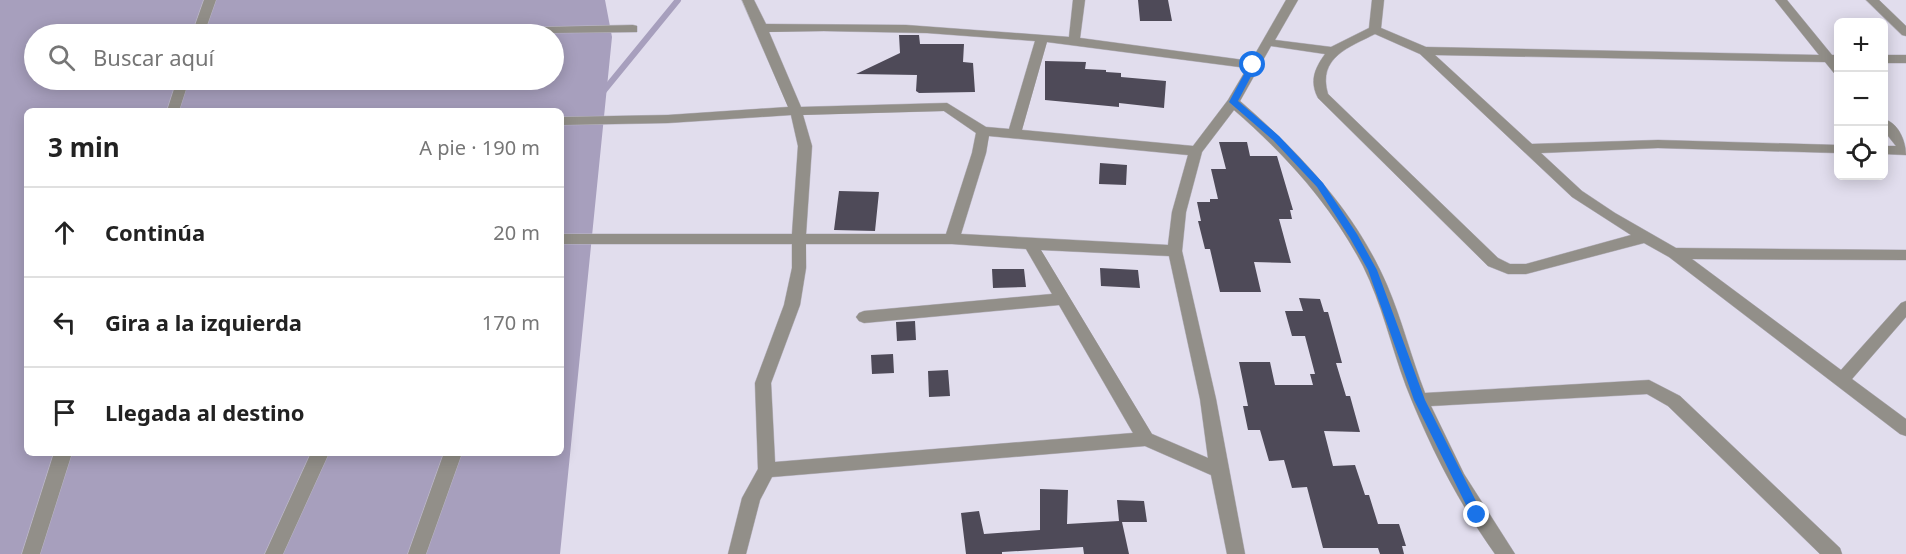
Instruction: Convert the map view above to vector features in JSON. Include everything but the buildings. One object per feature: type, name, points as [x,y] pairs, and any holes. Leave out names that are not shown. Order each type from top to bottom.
[{"type":"street","points":[[202,24],[210,0]]},
{"type":"street","points":[[737,554],[751,498],[767,470],[764,382],[792,305],[799,268],[805,146],[796,111],[748,0]]},
{"type":"street","points":[[1074,41],[1079,0]]},
{"type":"street","points":[[1236,554],[1208,399],[1174,251],[1179,212],[1196,151],[1233,102],[1292,0]]},
{"type":"street","points":[[1375,30],[1378,0]]},
{"type":"street","points":[[1781,0],[1834,59]]},
{"type":"street","points":[[1872,0],[1906,32]]},
{"type":"street","points":[[762,28],[925,29],[1042,37],[1253,65]]},
{"type":"street","points":[[564,30],[633,29]]},
{"type":"street","points":[[1645,237],[1526,269],[1508,270],[1493,262],[1322,95],[1318,82],[1321,68],[1333,51],[1375,30],[1424,51],[1577,194],[1610,217],[1674,253],[1906,429]]},
{"type":"street","points":[[1014,134],[1042,37]]},
{"type":"street","points":[[1266,42],[1333,51]]},
{"type":"street","points":[[1424,51],[1834,59]]},
{"type":"street","points":[[1888,59],[1906,59]]},
{"type":"street","points":[[174,108],[180,90]]},
{"type":"street","points":[[1233,102],[1276,138],[1320,185],[1354,237],[1372,270],[1420,400],[1477,515],[1506,554]]},
{"type":"street","points":[[564,121],[668,119],[796,111],[947,107],[983,131],[1196,151]]},
{"type":"street","points":[[1886,126],[1906,150]]},
{"type":"street","points":[[952,239],[979,153],[983,131]]},
{"type":"street","points":[[1527,148],[1681,144],[1834,149]]},
{"type":"street","points":[[1888,150],[1906,150]]},
{"type":"street","points":[[564,239],[952,239],[1174,251]]},
{"type":"street","points":[[1030,244],[1146,439]]},
{"type":"street","points":[[1674,253],[1890,253],[1906,255]]},
{"type":"street","points":[[864,317],[1063,299]]},
{"type":"street","points":[[1842,380],[1906,307]]},
{"type":"street","points":[[1420,400],[1649,387],[1674,401],[1833,554]]},
{"type":"street","points":[[767,470],[1146,439],[1219,470]]},
{"type":"street","points":[[31,554],[62,456]]},
{"type":"street","points":[[274,554],[319,456]]},
{"type":"street","points":[[417,554],[452,456]]},
{"type":"shaded area","points":[[0,0],[605,0],[612,37],[560,554],[0,554]]},
{"type":"waterway","points":[[602,93],[678,0]]},
{"type":"route","points":[[1253,65],[1233,102],[1276,138],[1320,185],[1354,237],[1372,270],[1420,400],[1477,515]]}]
